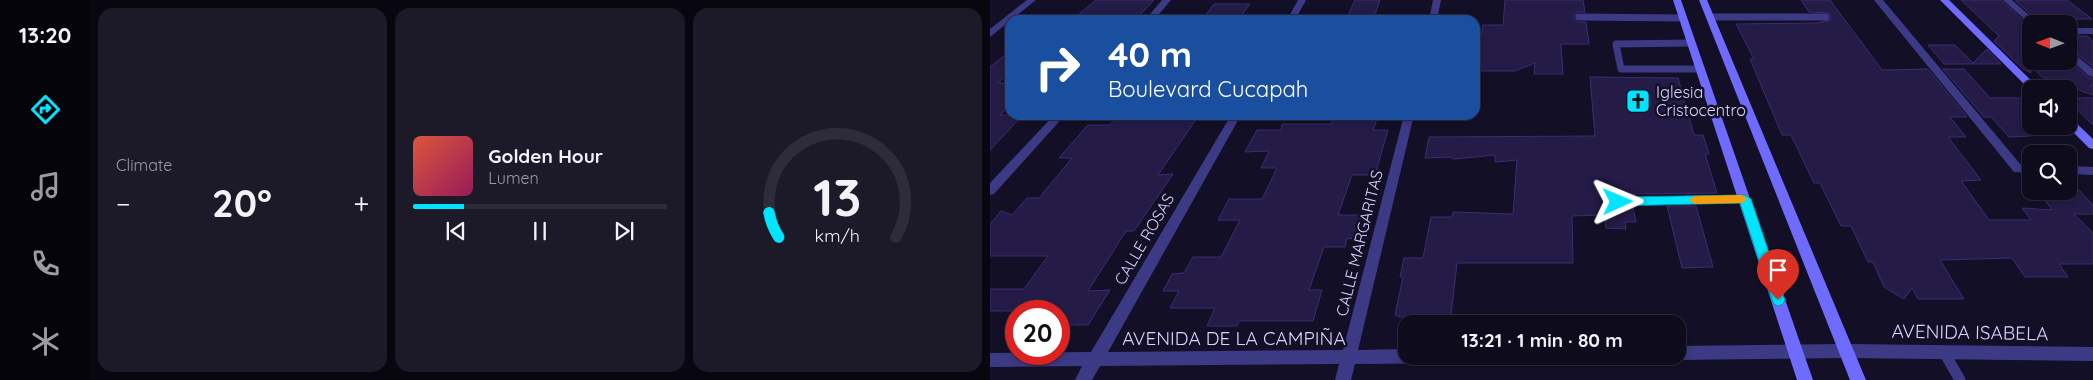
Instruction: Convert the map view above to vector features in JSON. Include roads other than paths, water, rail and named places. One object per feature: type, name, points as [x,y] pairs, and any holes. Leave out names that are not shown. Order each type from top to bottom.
[{"type":"main road","points":[[1676,0],[1805,380]]},
{"type":"main road","points":[[1704,0],[1858,380]]},
{"type":"main road","points":[[1944,0],[2026,80]]},
{"type":"main road","points":[[2077,130],[2093,145]]},
{"type":"street","points":[[1013,15],[1032,0]]},
{"type":"street","points":[[1154,15],[1167,0]]},
{"type":"street","points":[[1293,15],[1302,0]]},
{"type":"street","points":[[1434,15],[1438,0]]},
{"type":"street","points":[[1878,0],[2018,168],[2022,168]]},
{"type":"street","points":[[2007,0],[2024,15]]},
{"type":"street","points":[[990,34],[1005,22]]},
{"type":"street","points":[[2078,31],[2093,31]]},
{"type":"street","points":[[2078,61],[2093,74]]},
{"type":"street","points":[[990,191],[1055,120]]},
{"type":"street","name":"CALLE ROSAS","points":[[1083,380],[1233,120]]},
{"type":"street","name":"CALLE MARGARITAS","points":[[1343,380],[1408,120]]},
{"type":"street","points":[[2077,170],[2093,171]]},
{"type":"street","points":[[1686,353],[1846,351]]},
{"type":"street","name":"AVENIDA ISABELA","points":[[1846,351],[2093,354]]},
{"type":"street","name":"AVENIDA DE LA CAMPIÑA","points":[[990,360],[1398,357]]},
{"type":"lane","points":[[1710,17],[1826,17]]},
{"type":"lane","points":[[1579,18],[1683,18]]},
{"type":"lane","points":[[1692,43],[1616,44],[1622,69],[1700,69]]},
{"type":"lane","points":[[1618,202],[1745,199]]},
{"type":"lane","points":[[1944,352],[1960,380]]},
{"type":"place","name":"Iglesia Cristocentro","points":[[1638,101]]}]
